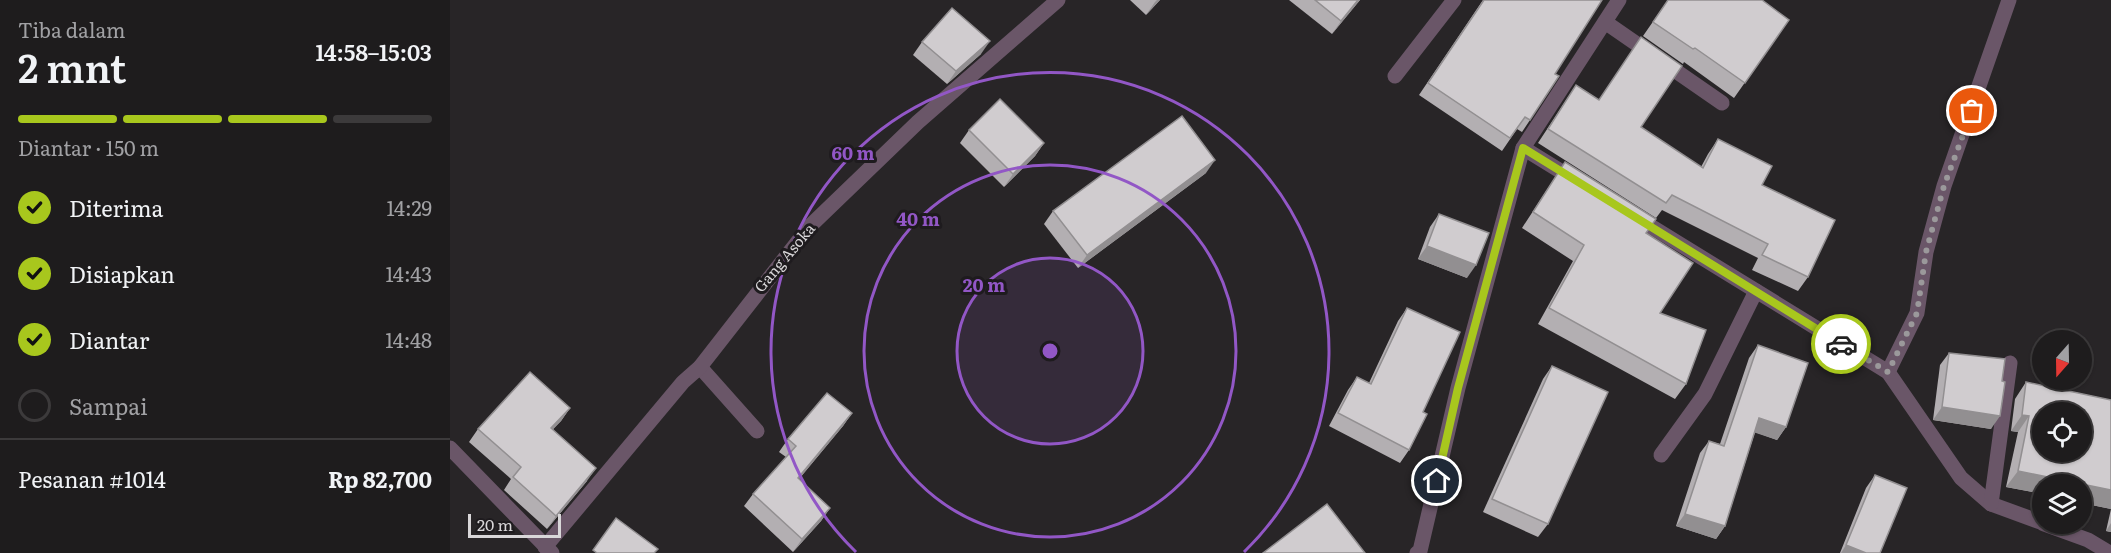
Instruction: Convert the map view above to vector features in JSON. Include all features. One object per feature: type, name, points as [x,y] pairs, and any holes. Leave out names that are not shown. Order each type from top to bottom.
[{"type":"street","name":"Gang Asoka","points":[[548,550],[683,382],[700,367],[810,226],[918,122],[1058,0]]},
{"type":"street","points":[[1395,76],[1454,0]]},
{"type":"street","points":[[1417,553],[1420,551],[1458,388],[1523,148],[1619,0]]},
{"type":"street","points":[[1888,372],[1917,313],[1926,252],[1944,186],[2009,0]]},
{"type":"street","points":[[1605,22],[1722,103]]},
{"type":"street","points":[[1523,148],[1584,186]]},
{"type":"street","points":[[1624,210],[1888,372],[1960,478],[1991,504],[2032,519]]},
{"type":"street","points":[[1661,455],[1705,394],[1756,291]]},
{"type":"street","points":[[1991,504],[2010,363]]},
{"type":"street","points":[[700,367],[757,431]]},
{"type":"street","points":[[450,448],[548,550]]},
{"type":"street","points":[[2072,534],[2110,553]]},
{"type":"building","points":[[1315,0],[1358,0],[1341,21]]},
{"type":"building","points":[[1484,0],[1602,0],[1555,74],[1559,76],[1530,120],[1525,117],[1510,138],[1428,83]]},
{"type":"building","points":[[1668,0],[1762,0],[1789,20],[1745,83],[1653,22]]},
{"type":"building","points":[[952,8],[990,41],[956,71],[922,42]]},
{"type":"building","points":[[1641,37],[1682,66],[1641,127],[1703,168],[1718,139],[1772,166],[1762,185],[1835,220],[1808,277],[1762,255],[1768,244],[1672,195],[1666,203],[1548,129],[1576,85],[1599,100]]},
{"type":"building","points":[[1000,99],[1044,143],[1013,174],[969,130]]},
{"type":"building","points":[[1182,116],[1215,160],[1087,255],[1053,211]]},
{"type":"building","points":[[1565,162],[1656,219],[1646,233],[1693,263],[1660,313],[1706,330],[1686,384],[1549,308],[1584,245],[1533,212]]},
{"type":"building","points":[[1439,214],[1489,233],[1476,265],[1427,246]]},
{"type":"building","points":[[1407,308],[1460,332],[1423,412],[1427,414],[1409,450],[1338,413],[1357,377],[1371,384]]},
{"type":"building","points":[[1758,345],[1808,363],[1786,427],[1759,418],[1725,526],[1685,514],[1709,441],[1724,446]]},
{"type":"building","points":[[1949,353],[2005,359],[2002,381],[2005,382],[2000,416],[1942,407]]},
{"type":"building","points":[[1552,366],[1608,392],[1548,524],[1492,499]]},
{"type":"building","points":[[530,372],[570,408],[551,428],[596,468],[556,516],[513,477],[521,467],[478,429]]},
{"type":"building","points":[[2026,382],[2032,383],[2032,390],[2064,390],[2111,400],[2111,490],[2092,486],[2092,474],[2033,474],[2018,471],[2029,416],[2022,415]]},
{"type":"building","points":[[827,393],[852,413],[798,478],[830,508],[802,539],[753,494],[796,446],[788,439]]},
{"type":"building","points":[[1875,475],[1907,488],[1880,553],[1866,553],[1846,545]]},
{"type":"building","points":[[1327,504],[1365,553],[1263,553]]},
{"type":"building","points":[[616,518],[658,549],[654,553],[597,553],[593,550]]},
{"type":"way so far","points":[[1841,344],[1888,372],[1917,313],[1926,252],[1944,186],[1972,111]]},
{"type":"route","points":[[1437,481],[1458,388],[1523,148],[1841,344]]}]
